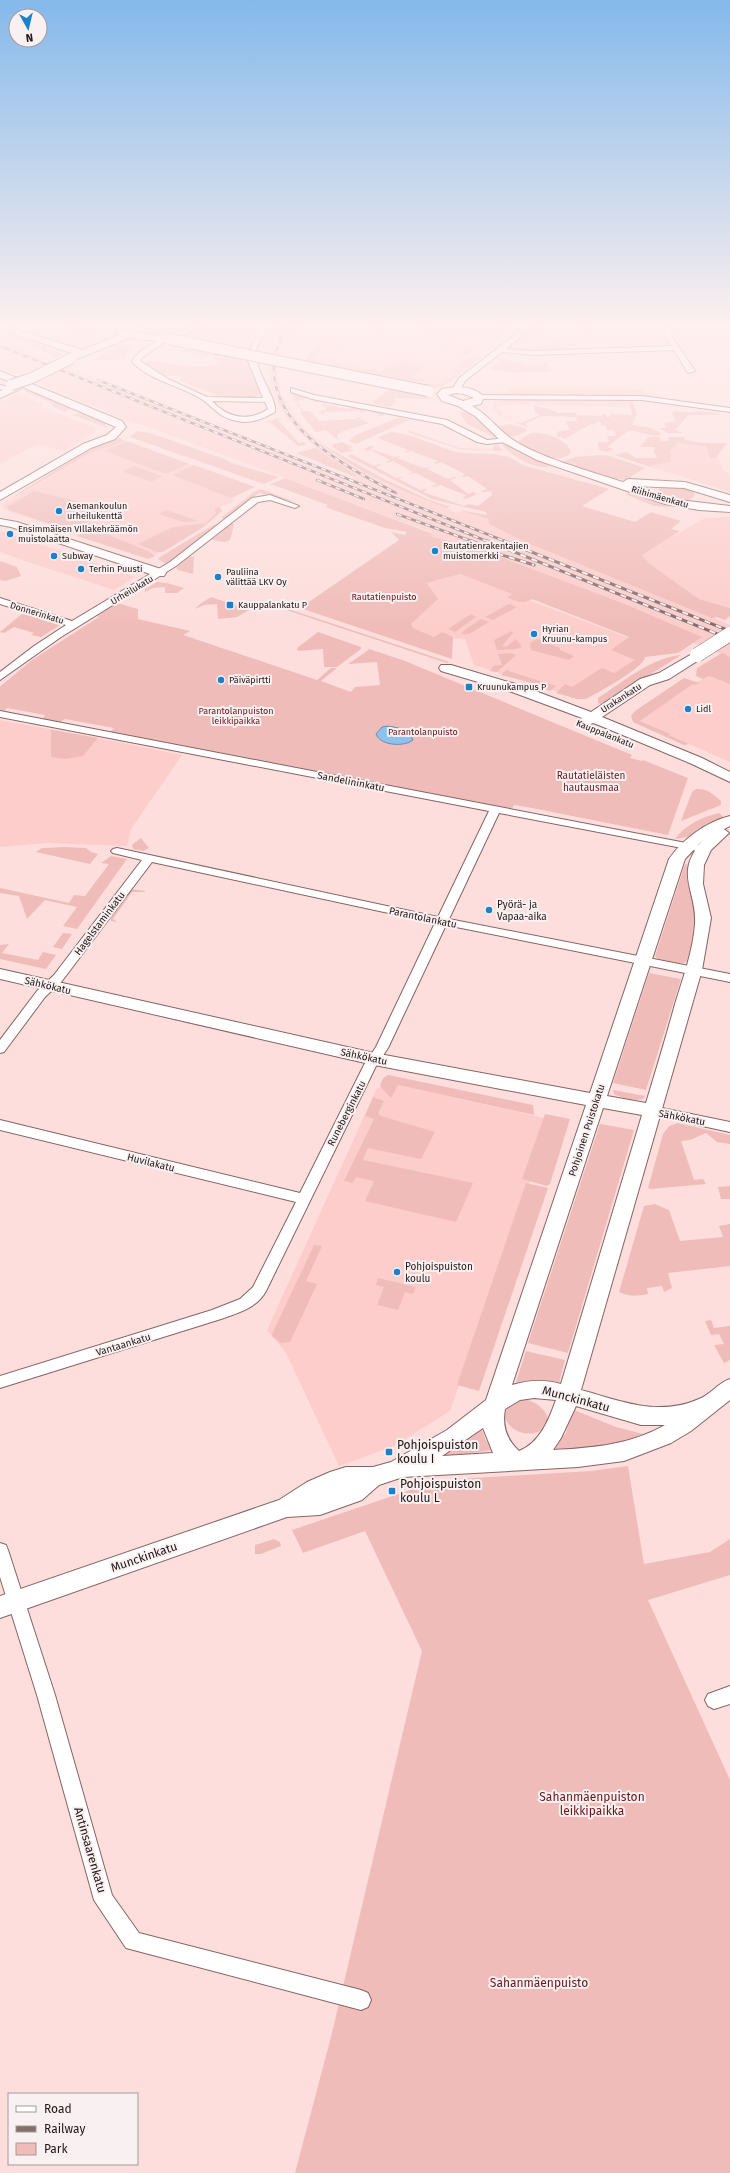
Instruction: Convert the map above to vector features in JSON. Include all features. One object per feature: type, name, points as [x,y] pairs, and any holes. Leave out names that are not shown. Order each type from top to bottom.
[{"type":"street","points":[[0,497],[35,475],[43,473],[87,446],[96,444],[113,425]]},
{"type":"street","points":[[452,425],[482,442],[493,443],[506,440]]},
{"type":"street","name":"Riihimäenkatu","points":[[491,425],[506,440],[554,463],[615,482],[657,498],[684,505],[730,509]]},
{"type":"street","points":[[0,503],[41,477],[43,473]]},
{"type":"street","name":"Riihimäenkatu","points":[[615,482],[667,483],[685,485],[730,499]]},
{"type":"street","points":[[657,498],[653,492],[654,488],[667,483]]},
{"type":"street","points":[[684,505],[710,492]]},
{"type":"street","name":"Urheilukatu","points":[[0,677],[28,654],[160,573],[260,497],[295,506]]},
{"type":"street","points":[[0,516],[13,524]]},
{"type":"street","points":[[0,522],[13,524],[160,573]]},
{"type":"street","name":"Donnerinkatu","points":[[0,601],[74,625]]},
{"type":"street","name":"Urakankatu","points":[[594,724],[645,682],[664,676],[730,634]]},
{"type":"street","name":"Kauppalankatu","points":[[446,668],[478,678],[491,687],[697,761],[730,778]]},
{"type":"street","name":"Sandelininkatu","points":[[0,714],[695,847]]},
{"type":"street","name":"Kauppalankatu","points":[[594,724],[708,777],[730,793]]},
{"type":"street","name":"Runeberginkatu","points":[[244,1304],[253,1298],[259,1291],[303,1199],[374,1058],[388,1036],[495,809]]},
{"type":"street","name":"Pohjoinen Puistokatu","points":[[730,820],[704,832],[695,847],[697,863],[695,879],[703,909],[703,921],[694,970],[569,1395],[548,1441],[541,1450],[520,1461],[500,1445],[492,1428],[492,1417],[642,961],[677,859],[695,847],[730,829]]},
{"type":"street","name":"Parantolankatu","points":[[117,851],[148,859],[441,921],[730,978]]},
{"type":"street","name":"Hagelstaminkatu","points":[[50,986],[58,978],[148,859]]},
{"type":"street","name":"Sähkökatu","points":[[0,974],[374,1058],[730,1127]]},
{"type":"street","points":[[0,1049],[41,994],[50,986]]},
{"type":"street","name":"Huvilakatu","points":[[0,1125],[303,1199]]},
{"type":"street","name":"Vantaankatu","points":[[0,1382],[216,1315],[244,1304]]},
{"type":"street","name":"Munckinkatu","points":[[8,1604],[287,1507],[320,1506],[354,1493],[373,1477],[398,1469],[438,1447],[472,1424],[496,1402],[520,1391],[534,1388],[548,1389],[641,1416],[662,1417],[705,1407]]},
{"type":"street","name":"Munckinkatu","points":[[398,1469],[599,1455],[629,1449],[654,1442],[680,1426],[730,1388]]},
{"type":"street","name":"Antinsaarenkatu","points":[[0,1550],[8,1604],[46,1695],[104,1900],[133,1941],[361,2000]]},
{"type":"shaded area","points":[[0,425],[90,425],[94,427],[96,431],[64,451],[37,444],[0,464]]},
{"type":"shaded area","points":[[144,425],[216,425],[351,479],[358,476],[315,448],[293,425],[302,425],[337,456],[387,484],[397,486],[457,513],[462,511],[489,519],[730,625],[730,657],[617,614],[484,551],[429,536],[433,533]]},
{"type":"shaded area","points":[[125,441],[255,487],[231,498],[234,501],[220,507],[222,511],[209,522],[150,558],[5,510],[3,505],[89,454]]},
{"type":"shaded area","points":[[664,442],[712,443],[723,470],[730,474],[730,492],[649,466],[665,459]]},
{"type":"shaded area","points":[[730,517],[730,608],[699,599],[650,564],[642,554],[705,518]]},
{"type":"shaded area","points":[[0,531],[135,577],[114,590],[28,562],[0,552]]},
{"type":"shaded area","name":"Hyrian Kruunu-kampus","points":[[460,574],[629,638],[612,650],[636,660],[614,673],[580,699],[474,665],[465,639],[434,637],[413,628],[411,624],[437,599],[427,583]]},
{"type":"shaded area","points":[[709,676],[730,684],[730,762],[669,735],[670,733],[640,721],[693,684]]},
{"type":"shaded area","points":[[0,720],[182,755],[131,829],[127,846],[46,843],[0,847]]},
{"type":"shaded area","name":"Pohjoispuiston koulu","points":[[398,1085],[544,1118],[522,1179],[530,1181],[450,1411],[394,1446],[339,1466],[286,1353],[267,1330],[377,1088]]},
{"type":"green space","points":[[274,425],[283,425],[299,443],[305,442],[306,445],[298,446]]},
{"type":"green space","points":[[310,425],[362,425],[343,431],[337,435],[338,440],[326,430],[316,432]]},
{"type":"green space","points":[[379,425],[397,425],[356,444],[349,441],[356,435]]},
{"type":"green space","points":[[471,425],[484,425],[497,439]]},
{"type":"green space","points":[[515,425],[525,428],[527,431],[515,436],[507,436],[496,427]]},
{"type":"green space","points":[[567,425],[588,425],[566,438],[569,440],[556,436],[559,431],[570,430]]},
{"type":"green space","points":[[605,425],[635,425],[651,428],[660,432],[661,435],[655,436],[629,430],[607,447],[614,449],[607,452],[599,450],[598,442],[609,442],[607,436],[616,436],[614,430],[607,430]]},
{"type":"green space","points":[[665,425],[679,425],[675,430],[683,433],[668,433],[658,428],[666,428]]},
{"type":"green space","points":[[137,431],[150,433],[227,460],[231,463],[279,477],[264,484],[130,437]]},
{"type":"green space","points":[[410,431],[459,448],[493,450],[493,446],[498,445],[502,451],[459,449],[407,432]]},
{"type":"green space","points":[[390,432],[414,437],[461,453],[507,456],[522,465],[609,489],[582,506],[635,522],[651,512],[681,521],[671,529],[680,531],[642,555],[650,564],[699,599],[730,608],[730,616],[725,620],[717,617],[712,618],[523,541],[489,524],[489,519],[459,510],[487,515],[486,512],[432,499],[347,456],[351,454],[374,466],[379,464],[381,465],[376,467],[396,478],[404,477],[399,479],[420,490],[427,490],[423,492],[464,506],[468,504],[478,506],[492,495],[491,491],[481,491],[487,489],[468,476],[462,476],[465,474],[441,462],[436,464],[434,463],[438,461],[411,451],[403,453],[408,450],[378,438]]},
{"type":"green space","points":[[531,433],[542,433],[560,440],[571,451],[570,454],[563,457],[549,458],[535,453],[516,442]]},
{"type":"green space","points":[[116,436],[125,441],[89,454],[0,505],[89,449]]},
{"type":"green space","points":[[649,437],[659,437],[661,441],[669,441],[668,437],[684,437],[685,440],[702,443],[727,443],[716,458],[710,458],[706,446],[676,443],[676,446],[670,450],[671,461],[650,466],[656,469],[615,455],[627,452],[635,458],[657,458],[653,449],[655,449],[654,447],[639,447]]},
{"type":"green space","points":[[127,441],[189,464],[166,474],[104,451]]},
{"type":"green space","points":[[342,442],[353,447],[349,448],[353,451],[341,453],[331,445]]},
{"type":"green space","points":[[502,445],[513,447],[551,465],[539,467],[532,465],[518,458]]},
{"type":"green space","points":[[325,446],[384,479],[427,499],[450,507],[446,508],[383,482],[353,466]]},
{"type":"green space","points":[[374,446],[370,449],[394,457],[401,456],[397,458],[423,468],[432,467],[427,469],[448,479],[455,477],[456,478],[450,480],[468,494],[474,492],[477,494],[466,499],[463,498],[466,495],[440,485],[434,487],[432,486],[437,484],[416,473],[409,474],[413,472],[393,461],[388,463],[386,462],[390,460],[371,450],[366,451],[364,449]]},
{"type":"green space","points":[[315,448],[358,476],[355,477],[296,453]]},
{"type":"green space","points":[[606,455],[645,468],[630,477],[637,479],[621,480],[600,475],[562,462],[575,457]]},
{"type":"green space","points":[[194,465],[255,487],[231,498],[172,475]]},
{"type":"green space","points":[[134,466],[162,476],[151,482],[124,472],[125,470]]},
{"type":"green space","name":"Rautatienpuisto","points":[[285,478],[433,534],[430,536],[484,551],[622,603],[702,637],[678,653],[645,657],[643,662],[629,674],[586,699],[577,699],[556,693],[565,684],[572,687],[602,668],[614,673],[635,660],[611,650],[629,637],[532,599],[525,602],[517,601],[507,597],[512,594],[460,574],[427,583],[438,599],[411,624],[413,628],[434,637],[442,632],[453,637],[452,659],[300,608],[399,540],[391,532],[405,535],[407,532],[385,528],[325,507],[328,505],[273,485],[269,485]]},
{"type":"green space","points":[[666,486],[687,488],[695,495],[688,500],[673,501],[659,495],[658,489]]},
{"type":"green space","points":[[261,489],[295,502],[259,493],[225,519],[221,518],[254,492]]},
{"type":"green space","name":"Asemankoulun urheilukenttä","points":[[34,491],[80,502],[105,513],[70,531],[10,510],[7,507]]},
{"type":"green space","points":[[629,493],[670,507],[654,506],[625,494]]},
{"type":"green space","points":[[219,507],[222,511],[205,526],[163,552],[157,552],[138,544],[173,527],[206,523],[216,513],[214,509]]},
{"type":"green space","points":[[166,510],[198,521],[182,522],[159,514]]},
{"type":"green space","points":[[232,523],[234,525],[230,540],[225,542],[212,540]]},
{"type":"green space","points":[[217,524],[167,564],[158,559],[213,525]]},
{"type":"green space","points":[[91,528],[148,551],[155,556],[148,559],[77,536]]},
{"type":"green space","points":[[189,557],[194,557],[193,574],[178,570],[176,568]]},
{"type":"green space","points":[[0,561],[17,567],[21,576],[5,581],[0,580]]},
{"type":"green space","points":[[157,582],[184,588],[177,593],[165,593],[165,587],[153,588],[145,592],[145,589]]},
{"type":"green space","points":[[211,597],[249,610],[237,617],[218,619],[217,604],[204,605],[195,609]]},
{"type":"green space","name":"Parantolanpuisto","points":[[117,603],[138,609],[138,619],[190,631],[183,635],[317,680],[331,668],[337,668],[321,681],[351,692],[355,687],[380,685],[377,662],[348,664],[369,649],[405,661],[632,755],[630,758],[643,760],[688,778],[668,835],[527,807],[514,805],[512,809],[110,732],[114,728],[65,719],[60,722],[43,719],[45,715],[7,708],[3,712],[0,711],[0,687],[2,685],[32,660],[99,617],[97,616]]},
{"type":"green space","points":[[509,604],[517,607],[493,620],[485,617]]},
{"type":"green space","points":[[285,608],[449,662],[447,663],[283,609]]},
{"type":"green space","points":[[23,613],[60,625],[41,637],[31,635],[34,633],[14,627],[4,633],[0,632]]},
{"type":"green space","points":[[471,614],[476,617],[455,632],[448,629]]},
{"type":"green space","points":[[481,619],[489,622],[469,634],[461,634],[466,629]]},
{"type":"green space","points":[[512,631],[513,633],[502,646],[506,647],[516,639],[522,647],[497,650],[494,640]]},
{"type":"green space","points":[[318,632],[361,647],[361,649],[337,667],[324,667],[323,649],[298,651],[297,648]]},
{"type":"green space","points":[[537,639],[560,648],[560,650],[574,656],[569,660],[531,650],[530,643]]},
{"type":"green space","points":[[511,653],[516,655],[497,672],[490,671],[493,666],[502,665],[498,654]]},
{"type":"green space","points":[[722,653],[730,657],[730,684],[709,676],[703,679],[696,676],[697,668]]},
{"type":"green space","points":[[681,655],[602,705],[598,703],[598,698],[637,672],[658,661]]},
{"type":"green space","points":[[506,670],[556,686],[550,691],[536,686],[537,684],[501,675]]},
{"type":"green space","points":[[684,678],[699,683],[696,685],[693,684],[640,721],[671,734],[669,735],[689,744],[684,745],[633,722],[631,716],[635,711]]},
{"type":"green space","points":[[51,730],[98,738],[83,756],[65,759],[51,757]]},
{"type":"green space","points":[[696,789],[703,789],[710,792],[721,801],[721,805],[681,821],[692,792]]},
{"type":"green space","points":[[719,813],[725,818],[692,836],[675,839],[694,822]]},
{"type":"green space","points":[[141,838],[149,848],[143,851],[133,849],[132,845]]},
{"type":"green space","points":[[42,848],[86,848],[91,852],[98,854],[90,864],[36,852]]},
{"type":"green space","points":[[111,856],[127,859],[77,929],[63,926],[77,907],[45,900],[27,919],[19,896],[0,893],[0,888],[69,903],[74,895],[85,896],[109,864],[101,863]]},
{"type":"green space","points":[[685,864],[692,865],[699,920],[688,961],[685,963],[671,963],[661,960],[655,956]]},
{"type":"green space","points":[[131,889],[145,892],[132,892],[113,919],[117,922],[111,921],[110,918]]},
{"type":"green space","points":[[63,933],[72,934],[62,949],[53,947]]},
{"type":"green space","points":[[9,944],[2,953],[38,960],[43,952],[56,955],[46,969],[0,959],[0,945]]},
{"type":"green space","points":[[649,973],[681,979],[646,1090],[613,1083]]},
{"type":"green space","points":[[388,1075],[533,1105],[534,1115],[398,1085],[391,1098],[380,1086],[383,1078]]},
{"type":"green space","points":[[613,1090],[645,1096],[643,1099],[628,1099],[614,1094]]},
{"type":"green space","points":[[373,1097],[384,1101],[378,1114],[381,1116],[435,1132],[421,1159],[368,1148],[363,1160],[473,1183],[456,1222],[365,1201],[374,1181],[356,1177],[352,1183],[344,1181],[374,1119],[365,1116]]},
{"type":"green space","points":[[545,1114],[570,1119],[550,1184],[547,1186],[522,1179]]},
{"type":"green space","points":[[678,1123],[730,1135],[730,1144],[717,1142],[706,1133],[690,1140],[681,1141],[694,1180],[703,1179],[706,1184],[651,1189],[648,1188],[663,1134],[669,1126]]},
{"type":"green space","points":[[600,1124],[634,1130],[568,1353],[528,1343]]},
{"type":"green space","points":[[526,1183],[548,1188],[479,1391],[457,1385]]},
{"type":"green space","points":[[730,1186],[730,1199],[721,1199],[718,1187]]},
{"type":"green space","points":[[655,1204],[669,1210],[680,1241],[723,1237],[719,1226],[730,1224],[730,1266],[668,1273],[672,1288],[664,1292],[662,1286],[647,1288],[648,1294],[634,1296],[619,1292],[644,1206]]},
{"type":"green space","points":[[314,1245],[322,1246],[306,1281],[317,1284],[290,1342],[281,1343],[272,1336],[273,1332]]},
{"type":"green space","points":[[378,1278],[416,1287],[413,1294],[405,1292],[398,1310],[377,1305],[384,1287],[376,1285]]},
{"type":"green space","points":[[711,1320],[714,1328],[730,1326],[730,1360],[724,1363],[714,1345],[724,1344],[719,1334],[711,1335],[705,1321]]},
{"type":"green space","points":[[526,1351],[565,1360],[559,1383],[527,1381],[516,1382]]},
{"type":"green space","points":[[524,1399],[535,1403],[547,1415],[548,1420],[546,1425],[541,1430],[532,1433],[523,1433],[508,1424],[505,1417],[506,1410],[512,1404]]},
{"type":"green space","points":[[574,1410],[616,1427],[647,1435],[610,1446],[551,1451],[566,1433],[572,1411]]},
{"type":"green space","points":[[481,1427],[486,1441],[494,1450],[444,1457],[443,1455]]},
{"type":"green space","name":"Sahanmäenpuisto","points":[[628,1466],[644,1564],[710,1552],[730,1539],[730,1575],[648,1600],[730,1780],[730,2173],[295,2173],[332,2033],[422,1651],[365,1531],[303,1553],[292,1530],[422,1486],[458,1479],[591,1471]]},
{"type":"green space","points":[[274,1539],[280,1542],[281,1546],[261,1554],[255,1554],[255,1545]]},
{"type":"water","points":[[387,726],[406,731],[413,740],[404,744],[393,744],[382,741],[376,734],[382,727]]},
{"type":"railway","points":[[198,425],[489,542]]},
{"type":"railway","points":[[213,425],[507,542]]},
{"type":"railway","points":[[298,425],[312,440],[332,456],[396,493]]},
{"type":"railway","points":[[317,480],[364,499]]},
{"type":"railway","points":[[397,514],[474,542]]},
{"type":"railway","points":[[471,541],[492,549]]},
{"type":"railway","points":[[487,541],[730,639]]},
{"type":"railway","points":[[504,541],[730,631]]},
{"type":"railway","points":[[486,550],[534,565]]},
{"type":"place","name":"Asemankoulun urheilukenttä","points":[[59,511]]},
{"type":"place","name":"Ensimmäisen VIllakehräämön muistolaatta","points":[[10,534]]},
{"type":"place","name":"Rautatienrakentajien muistomerkki","points":[[435,551]]},
{"type":"place","name":"Subway","points":[[54,556]]},
{"type":"place","name":"Terhin Puusti","points":[[81,569]]},
{"type":"place","name":"Pauliina välittää LKV Oy","points":[[218,577]]},
{"type":"place","name":"Kauppalankatu P","points":[[230,605]]},
{"type":"place","name":"Hyrian Kruunu-kampus","points":[[534,634]]},
{"type":"place","name":"Päiväpirtti","points":[[221,680]]},
{"type":"place","name":"Kruunukampus P","points":[[469,687]]},
{"type":"place","name":"Lidl","points":[[688,709]]},
{"type":"place","name":"Pyörä- ja Vapaa-aika","points":[[489,910]]},
{"type":"place","name":"Pohjoispuiston koulu","points":[[397,1272]]},
{"type":"place","name":"Pohjoispuiston koulu I","points":[[389,1452]]},
{"type":"place","name":"Pohjoispuiston koulu L","points":[[392,1491]]},
{"type":"park label","name":"Parantolanpuiston leikkipaikka","points":[[236,716]]},
{"type":"park label","name":"Rautatieläisten hautausmaa","points":[[591,780]]},
{"type":"park label","name":"Sahanmäenpuiston leikkipaikka","points":[[592,1804]]}]
